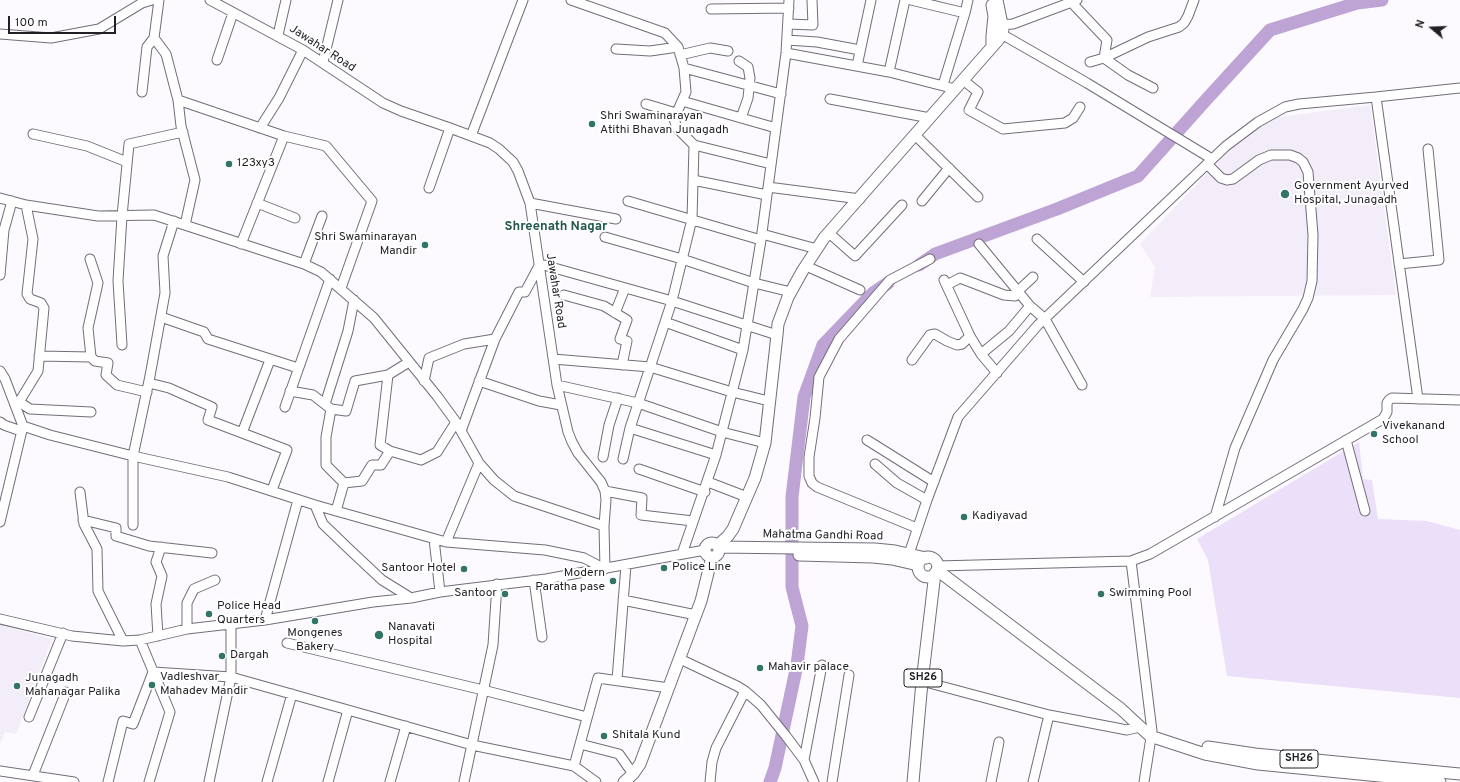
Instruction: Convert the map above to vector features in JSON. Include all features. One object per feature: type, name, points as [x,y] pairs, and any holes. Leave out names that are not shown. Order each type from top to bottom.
[{"type":"main road","points":[[991,0],[998,28]]},
{"type":"main road","points":[[624,782],[633,774],[640,764],[701,601],[714,551],[733,529],[755,478],[765,443],[778,324],[791,292],[806,266],[829,233],[990,50],[992,46],[992,36],[998,28],[997,0]]},
{"type":"main road","name":"Mahatma Gandhi Road","points":[[714,551],[874,553],[922,561]]},
{"type":"main road","points":[[934,559],[935,572],[922,575],[918,569],[922,561],[934,559]]},
{"type":"main road","name":"SH26","points":[[913,782],[926,617],[935,572],[1121,709],[1146,731],[1205,754],[1258,764],[1440,782]]},
{"type":"main road","name":"SH26","points":[[906,782],[920,681]]},
{"type":"main road","name":"SH26","points":[[1146,731],[1208,747],[1255,754],[1460,774]]},
{"type":"street","points":[[0,34],[51,38],[99,29],[142,2],[152,0]]},
{"type":"street","points":[[142,92],[147,47],[154,38],[159,0]]},
{"type":"street","name":"Jawahar Road","points":[[210,0],[303,50],[384,104],[401,112],[490,143],[513,162],[530,203],[561,405],[572,442],[578,453],[601,482],[605,491]]},
{"type":"street","points":[[278,36],[286,0]]},
{"type":"street","points":[[323,62],[338,0]]},
{"type":"street","points":[[471,136],[523,0]]},
{"type":"street","points":[[572,0],[665,33],[679,51],[684,68],[686,92],[674,119],[677,128],[694,145],[771,164]]},
{"type":"street","points":[[788,24],[813,25],[812,0]]},
{"type":"street","points":[[857,66],[871,0]]},
{"type":"street","points":[[889,72],[906,0]]},
{"type":"street","points":[[911,0],[965,13]]},
{"type":"street","points":[[943,85],[968,0]]},
{"type":"street","points":[[1090,62],[1104,58],[1148,37],[1179,27],[1184,23],[1188,16],[1194,0]]},
{"type":"street","points":[[998,28],[1013,24],[1074,1],[1108,40],[1104,58]]},
{"type":"street","points":[[682,554],[708,482],[743,350],[762,237],[786,53],[789,4],[745,4],[711,9]]},
{"type":"street","points":[[217,60],[233,12]]},
{"type":"street","points":[[998,28],[1087,82],[1210,161],[1221,178],[1227,180],[1233,179],[1259,160],[1271,155],[1290,155],[1298,158],[1303,162],[1308,172],[1313,235],[1312,281],[1308,298],[1303,310],[1273,360],[1235,448],[1215,517]]},
{"type":"street","points":[[154,38],[166,54],[178,100],[183,132],[195,180],[185,225]]},
{"type":"street","points":[[787,40],[817,42],[860,50]]},
{"type":"street","points":[[616,49],[679,51],[710,48],[728,51]]},
{"type":"street","points":[[260,128],[279,98],[303,50]]},
{"type":"street","points":[[786,53],[889,72],[955,89]]},
{"type":"street","points":[[1104,58],[1128,75],[1153,88]]},
{"type":"street","points":[[739,61],[748,67],[750,71],[748,98],[741,118]]},
{"type":"street","points":[[684,68],[781,94]]},
{"type":"street","points":[[963,80],[978,92],[969,110],[1003,129],[1065,123],[1073,118],[1080,107]]},
{"type":"street","points":[[908,558],[917,528],[958,417],[1045,319],[1226,146],[1258,122],[1285,107],[1299,104],[1460,88]]},
{"type":"street","points":[[1376,97],[1418,399]]},
{"type":"street","points":[[830,99],[930,118]]},
{"type":"street","points":[[178,100],[284,136],[326,146],[372,201],[341,288]]},
{"type":"street","points":[[682,101],[776,128]]},
{"type":"street","points":[[646,104],[676,113]]},
{"type":"street","points":[[429,188],[450,128]]},
{"type":"street","points":[[122,345],[118,282],[122,216],[129,144],[183,132]]},
{"type":"street","points":[[32,134],[87,146],[127,162]]},
{"type":"street","points":[[915,135],[978,197]]},
{"type":"street","points":[[241,244],[284,136]]},
{"type":"street","points":[[623,459],[630,428],[672,301],[692,219],[694,145]]},
{"type":"street","points":[[1399,264],[1439,260],[1428,149]]},
{"type":"street","points":[[922,201],[949,168]]},
{"type":"street","points":[[693,180],[768,191],[860,199]]},
{"type":"street","points":[[0,198],[26,205],[98,216],[154,215],[304,264],[321,272],[374,318],[456,422],[479,463],[494,480],[514,496],[604,526]]},
{"type":"street","points":[[628,201],[762,237],[817,249]]},
{"type":"street","points":[[0,275],[4,230],[12,202]]},
{"type":"street","points":[[257,203],[295,218]]},
{"type":"street","points":[[530,203],[616,219]]},
{"type":"street","points":[[18,404],[38,371],[44,308],[41,303],[30,299],[27,294],[33,239],[26,205]]},
{"type":"street","points":[[829,233],[855,256],[902,206]]},
{"type":"street","points":[[304,264],[322,216]]},
{"type":"street","points":[[133,525],[133,456],[148,388],[165,293],[163,256],[174,221]]},
{"type":"street","points":[[605,236],[682,259],[754,284],[791,292]]},
{"type":"street","points":[[1037,238],[1084,282]]},
{"type":"street","points":[[979,244],[1030,306],[1045,319],[1082,385]]},
{"type":"street","points":[[90,259],[98,283],[88,328],[91,357],[95,361],[108,363],[106,375],[117,385],[148,388],[169,388],[212,407],[208,420],[287,450],[272,490]]},
{"type":"street","points":[[917,528],[817,487],[812,483],[809,476],[809,458],[819,377],[839,339],[890,280],[930,259]]},
{"type":"street","points":[[461,431],[495,339],[519,292],[525,292],[540,264],[672,301],[777,336]]},
{"type":"street","points":[[806,266],[860,290]]},
{"type":"street","points":[[996,373],[981,354],[970,336],[945,283],[960,278],[1004,295],[1014,296],[1032,277]]},
{"type":"street","points":[[285,406],[330,279]]},
{"type":"street","points":[[615,313],[625,288]]},
{"type":"street","points":[[564,295],[604,306],[627,320],[620,339],[627,341],[622,365]]},
{"type":"street","points":[[344,483],[326,465],[326,437],[328,406],[348,331],[354,300]]},
{"type":"street","points":[[981,354],[1009,331],[1030,306]]},
{"type":"street","points":[[161,317],[204,332],[208,339],[298,368]]},
{"type":"street","points":[[665,322],[743,350]]},
{"type":"street","points":[[912,360],[930,335],[936,334],[957,345],[962,344],[970,336]]},
{"type":"street","points":[[424,381],[429,358],[464,344],[495,339]]},
{"type":"street","points":[[39,356],[91,357]]},
{"type":"street","points":[[242,433],[270,360]]},
{"type":"street","points":[[554,360],[650,367],[732,392],[769,400]]},
{"type":"street","points":[[290,391],[313,395],[328,406],[346,411],[355,381],[388,375],[408,362]]},
{"type":"street","points":[[0,371],[18,404],[22,429],[0,520]]},
{"type":"street","points":[[388,375],[380,445],[390,451],[421,460],[438,452],[456,422]]},
{"type":"street","points":[[479,381],[539,401],[561,405]]},
{"type":"street","points":[[558,385],[638,403],[722,432],[765,443]]},
{"type":"street","points":[[603,458],[609,425],[618,398]]},
{"type":"street","points":[[935,572],[1131,561],[1150,554],[1383,419],[1387,412],[1388,400],[1392,398],[1460,400]]},
{"type":"street","points":[[18,404],[30,409],[91,412]]},
{"type":"street","points":[[0,422],[4,425],[228,477],[272,490],[298,500],[446,542],[545,550],[584,558],[605,569],[605,491],[642,498],[641,515],[693,521]]},
{"type":"street","points":[[630,428],[716,455]]},
{"type":"street","points":[[867,440],[934,482]]},
{"type":"street","points":[[1346,440],[1365,511]]},
{"type":"street","points":[[344,483],[362,481],[372,465],[381,465],[390,451]]},
{"type":"street","points":[[446,542],[479,463]]},
{"type":"street","points":[[875,464],[897,483],[927,500]]},
{"type":"street","points":[[639,469],[704,492]]},
{"type":"street","points":[[708,482],[747,497]]},
{"type":"street","points":[[336,511],[344,483]]},
{"type":"street","points":[[80,492],[84,524],[97,550],[98,591],[123,641]]},
{"type":"street","points":[[265,620],[298,500]]},
{"type":"street","points":[[315,505],[323,524],[382,580],[411,598]]},
{"type":"street","points":[[83,520],[116,528],[116,536],[149,546],[212,553]]},
{"type":"street","points":[[434,539],[440,592]]},
{"type":"street","points":[[158,636],[156,604],[162,576],[156,562],[161,547]]},
{"type":"street","name":"Mahatma Gandhi Road","points":[[0,619],[72,636],[123,641],[140,640],[187,629],[265,620],[373,602],[411,598],[440,592],[605,569],[682,554],[714,551]]},
{"type":"street","points":[[1131,561],[1146,731],[1144,782]]},
{"type":"street","points":[[617,680],[626,565]]},
{"type":"street","points":[[187,629],[187,603],[194,589],[215,580]]},
{"type":"street","points":[[534,580],[542,637]]},
{"type":"street","points":[[464,782],[493,645],[497,584]]},
{"type":"street","points":[[623,600],[696,615]]},
{"type":"street","points":[[209,782],[231,677],[231,624]]},
{"type":"street","points":[[29,717],[63,633]]},
{"type":"street","points":[[140,640],[170,712],[149,782]]},
{"type":"street","points":[[287,643],[483,690],[587,718]]},
{"type":"street","points":[[680,660],[737,686],[761,705],[804,760],[814,782]]},
{"type":"street","points":[[804,760],[822,665]]},
{"type":"street","points":[[153,672],[231,677],[472,745],[574,766],[596,782]]},
{"type":"street","points":[[108,782],[122,721],[133,724],[153,672]]},
{"type":"street","points":[[832,782],[849,675]]},
{"type":"street","points":[[574,766],[598,678],[669,688]]},
{"type":"street","points":[[920,681],[1049,715],[1126,730],[1146,731]]},
{"type":"street","points":[[710,782],[712,762],[737,686]]},
{"type":"street","points":[[29,777],[66,692]]},
{"type":"street","points":[[267,782],[292,694]]},
{"type":"street","points":[[328,782],[348,710]]},
{"type":"street","points":[[1033,782],[1049,715]]},
{"type":"street","points":[[390,782],[406,726]]},
{"type":"street","points":[[991,782],[999,742]]},
{"type":"street","points":[[580,744],[619,754],[633,774]]},
{"type":"street","points":[[0,771],[29,777],[68,781]]},
{"type":"shaded area","name":"Government Ayurved Hospital, Junagadh","points":[[1370,105],[1396,295],[1150,297],[1155,267],[1140,244],[1235,144],[1272,118]]},
{"type":"shaded area","points":[[1359,442],[1363,479],[1372,480],[1378,519],[1427,521],[1460,530],[1460,698],[1227,676],[1208,560],[1197,539]]},
{"type":"shaded area","name":"Junagadh Mahanagar Palika","points":[[0,625],[52,639],[16,734],[5,732],[0,744]]},
{"type":"waterway","points":[[919,265],[935,254],[1057,209],[1138,176],[1270,30],[1357,3],[1382,0]]},
{"type":"waterway","points":[[770,782],[775,768],[797,665],[802,626],[792,587],[792,497],[804,397],[823,345],[873,293],[888,283]]},
{"type":"place","name":"Shri Swaminarayan Atithi Bhavan Junagadh","points":[[592,124]]},
{"type":"place","name":"123xy3","points":[[229,164]]},
{"type":"place","name":"Government Ayurved Hospital, Junagadh","points":[[1285,194]]},
{"type":"place","name":"Shri Swaminarayan Mandir","points":[[425,245]]},
{"type":"place","name":"Vivekanand School","points":[[1374,434]]},
{"type":"place","name":"Kadiyavad","points":[[964,517]]},
{"type":"place","name":"Police Line","points":[[664,568]]},
{"type":"place","name":"Santoor Hotel","points":[[464,569]]},
{"type":"place","name":"Modern Paratha pase","points":[[613,581]]},
{"type":"place","name":"Santoor","points":[[505,594]]},
{"type":"place","name":"Swimming Pool","points":[[1101,594]]},
{"type":"place","name":"Police Head Quarters","points":[[209,614]]},
{"type":"place","name":"Mongenes Bakery","points":[[315,621]]},
{"type":"place","name":"Nanavati Hospital","points":[[379,635]]},
{"type":"place","name":"Dargah","points":[[222,656]]},
{"type":"place","name":"Mahavir palace","points":[[760,668]]},
{"type":"place","name":"Vadleshvar Mahadev Mandir","points":[[152,685]]},
{"type":"place","name":"Junagadh Mahanagar Palika","points":[[17,686]]},
{"type":"place","name":"Shitala Kund","points":[[604,736]]},
{"type":"district","name":"Shreenath Nagar","points":[[556,227]]}]
